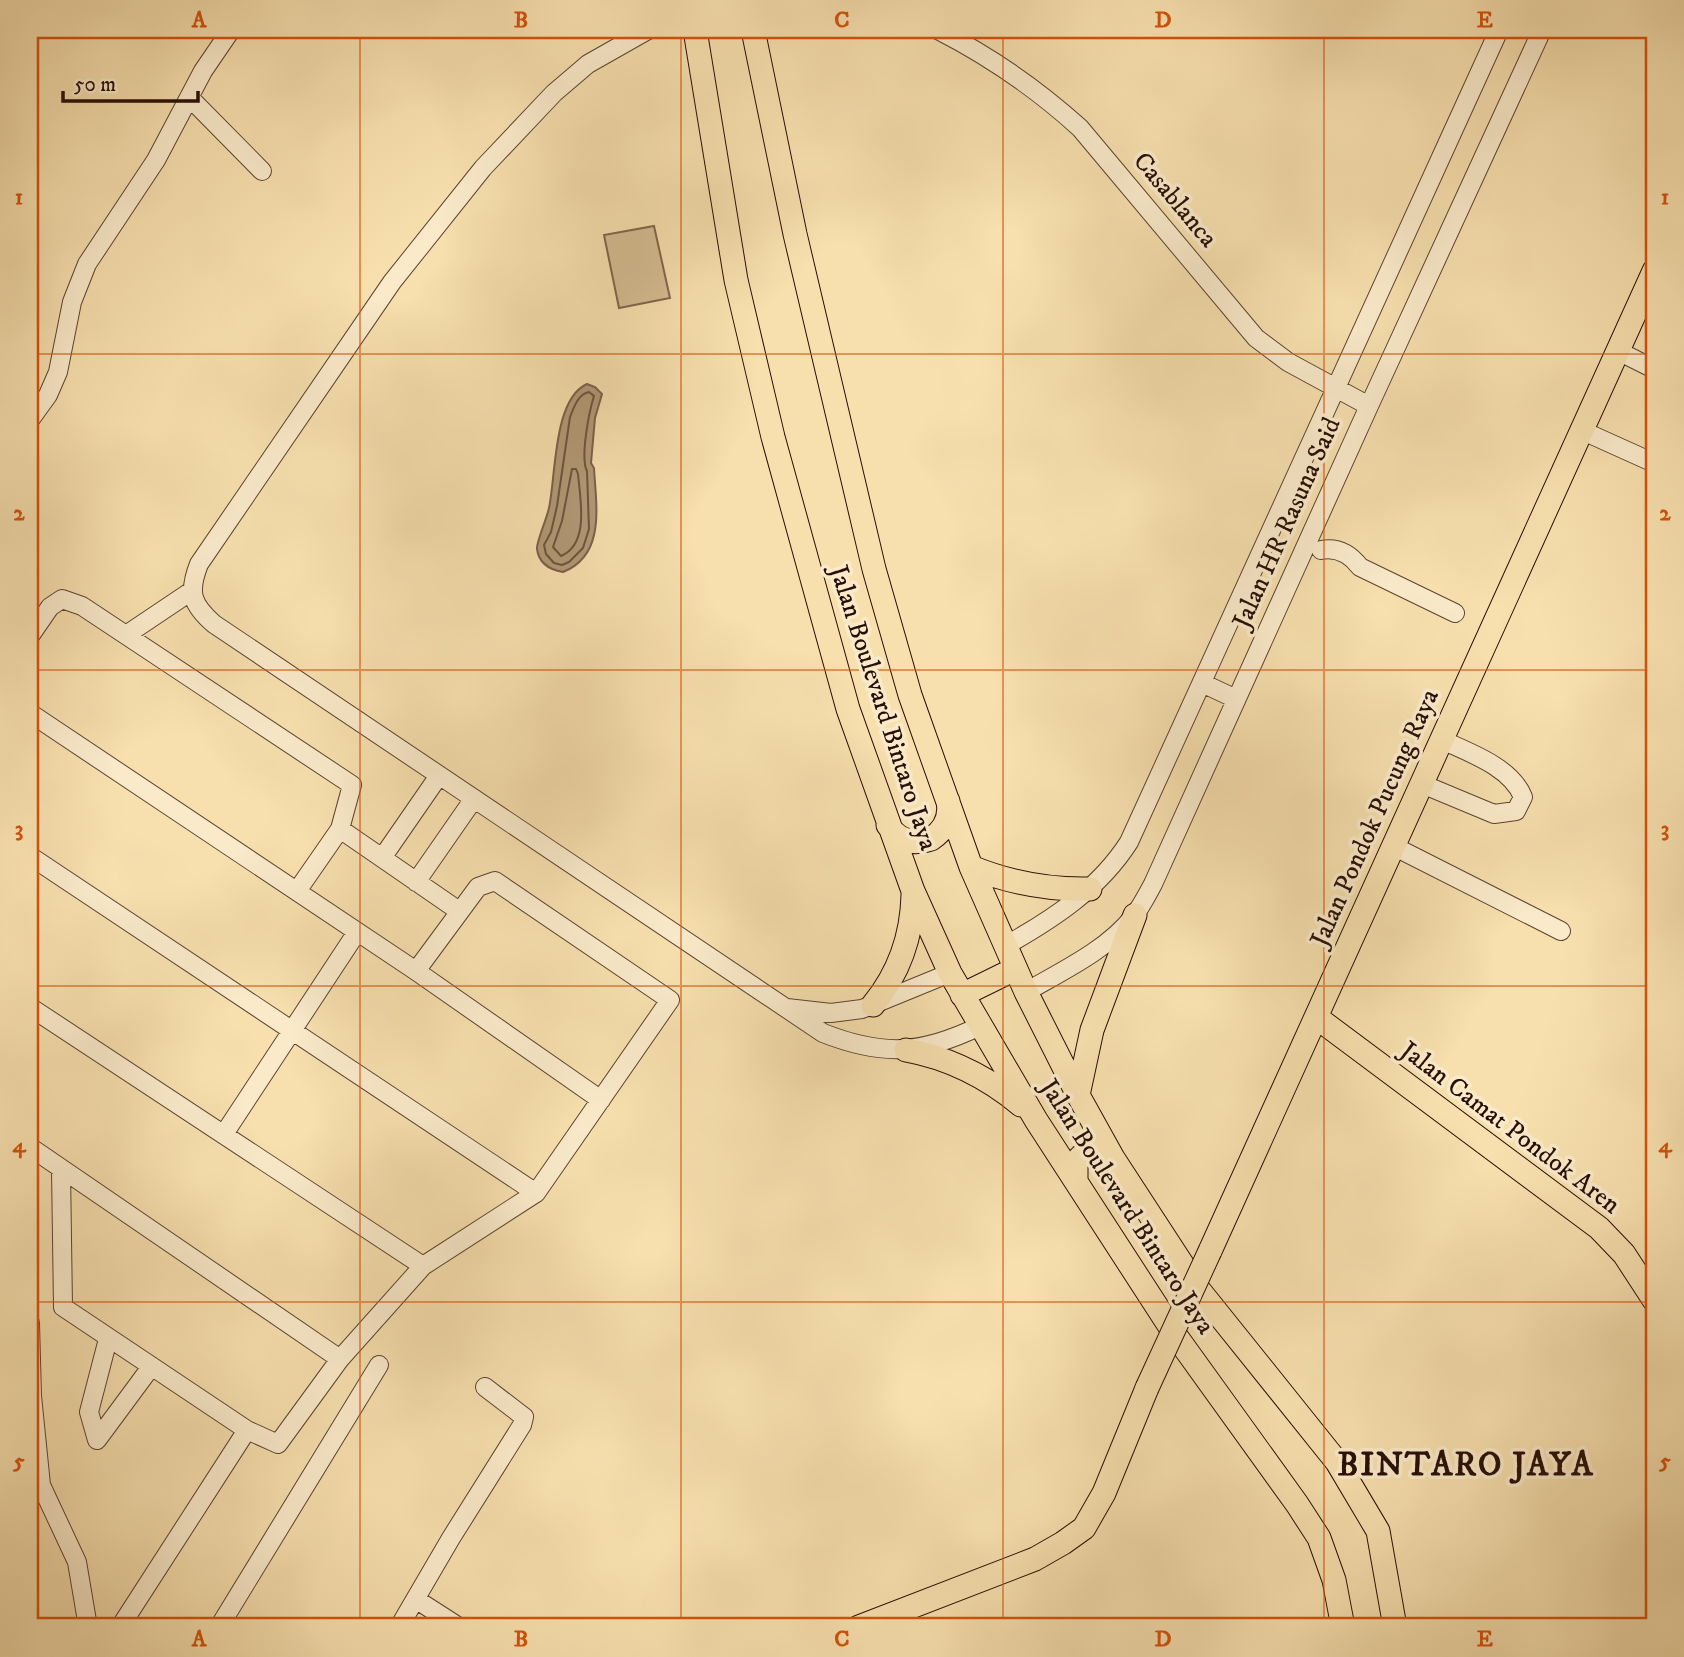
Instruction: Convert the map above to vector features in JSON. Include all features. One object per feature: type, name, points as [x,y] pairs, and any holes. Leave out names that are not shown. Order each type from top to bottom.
[{"type":"main road","name":"Jalan Boulevard Bintaro Jaya","points":[[695,30],[736,280],[767,416],[848,709],[913,891],[950,973],[1036,1120],[1176,1336],[1319,1538],[1334,1580],[1343,1627]]},
{"type":"main road","name":"Jalan Boulevard Bintaro Jaya","points":[[756,32],[795,234],[874,569],[910,695],[971,867],[1015,970],[1113,1158],[1199,1290],[1338,1462],[1378,1531],[1395,1627]]},
{"type":"main road","name":"Jalan Pondok Pucung Raya","points":[[859,1627],[1035,1559],[1084,1528],[1104,1493],[1147,1388],[1654,271]]},
{"type":"main road","points":[[887,823],[896,835],[909,841],[931,839],[946,823],[948,801]]},
{"type":"main road","points":[[971,867],[1027,885],[1090,889]]},
{"type":"main road","points":[[873,1005],[894,974],[904,950],[913,891]]},
{"type":"main road","points":[[1078,1095],[1095,1022],[1135,915]]},
{"type":"main road","points":[[962,995],[1015,970]]},
{"type":"main road","name":"Jalan Camat Pondok Aren","points":[[1316,1017],[1599,1228],[1624,1254],[1654,1300]]},
{"type":"main road","points":[[906,1050],[937,1057],[966,1068],[1003,1091],[1036,1120]]},
{"type":"main road","points":[[1076,1181],[1076,1163],[1084,1153],[1096,1150],[1113,1158]]},
{"type":"street","points":[[30,420],[48,395],[58,372],[72,302],[87,264],[156,160],[189,97],[230,30]]},
{"type":"street","points":[[648,30],[580,71],[554,93],[482,168],[392,282],[199,564],[193,580],[193,597],[200,611],[214,624],[438,777],[823,1033],[839,1040],[873,1048],[906,1050],[938,1045],[980,1026]]},
{"type":"street","name":"Casablanca","points":[[938,30],[966,44],[1046,97],[1080,128],[1256,338],[1288,362],[1369,406]]},
{"type":"street","name":"Jalan HR Rasuna Said","points":[[1005,946],[1040,926],[1090,889],[1110,869],[1129,842],[1499,30]]},
{"type":"street","name":"Jalan HR Rasuna Said","points":[[1026,992],[1105,943],[1135,915],[1162,867],[1236,699],[1314,547],[1369,406],[1542,30]]},
{"type":"street","points":[[189,97],[262,171]]},
{"type":"street","points":[[1618,351],[1654,369]]},
{"type":"street","points":[[1583,431],[1654,463]]},
{"type":"street","points":[[1314,547],[1328,559],[1349,568],[1360,567],[1455,613]]},
{"type":"street","points":[[126,635],[193,590]]},
{"type":"street","points":[[30,636],[50,607],[62,599],[82,606],[352,785],[340,829],[297,891]]},
{"type":"street","points":[[1202,683],[1236,699]]},
{"type":"street","points":[[30,713],[416,971],[601,1100]]},
{"type":"street","points":[[1422,784],[1494,814],[1516,811],[1523,797],[1518,784],[1499,769],[1442,740]]},
{"type":"street","points":[[382,858],[438,777]]},
{"type":"street","points":[[416,882],[473,800]]},
{"type":"street","points":[[340,829],[459,911]]},
{"type":"street","points":[[1394,846],[1561,931]]},
{"type":"street","points":[[30,856],[536,1193]]},
{"type":"street","points":[[61,1170],[62,1307],[247,1430],[278,1444],[340,1359],[423,1266],[536,1193],[670,1000],[495,881],[478,887],[416,971]]},
{"type":"street","points":[[224,1134],[357,932]]},
{"type":"street","points":[[784,1008],[831,1013],[873,1005],[950,973]]},
{"type":"street","points":[[30,1007],[423,1266]]},
{"type":"street","points":[[30,1147],[340,1359]]},
{"type":"street","points":[[30,1323],[35,1484],[77,1562],[88,1627]]},
{"type":"street","points":[[108,1339],[89,1412],[97,1440],[151,1367]]},
{"type":"street","points":[[219,1627],[379,1365]]},
{"type":"street","points":[[399,1627],[522,1425],[524,1417],[485,1387]]},
{"type":"street","points":[[122,1624],[247,1430]]},
{"type":"street","points":[[416,1600],[459,1627]]},
{"type":"shaded area","points":[[654,226],[670,298],[619,308],[604,235]]},
{"type":"water","points":[[587,384],[602,394],[595,418],[591,463],[594,468],[596,497],[595,527],[586,554],[577,564],[563,572],[550,568],[543,562],[537,546],[549,508],[562,421],[576,392]]},
{"type":"district","name":"BINTARO JAYA","points":[[1466,1465]]}]
